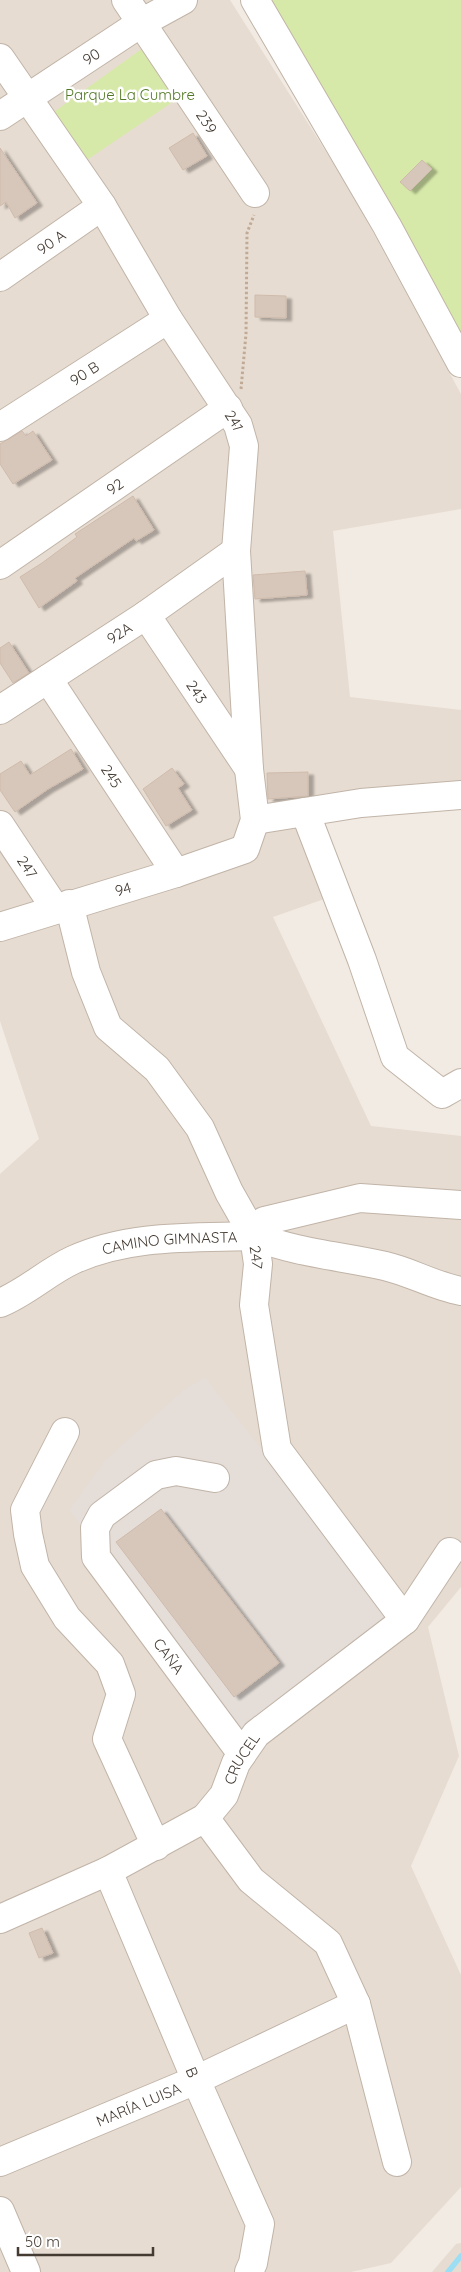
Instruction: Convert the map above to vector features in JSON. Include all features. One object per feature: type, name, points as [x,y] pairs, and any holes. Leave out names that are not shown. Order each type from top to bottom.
[{"type":"street","name":"239","points":[[126,0],[255,193]]},
{"type":"street","name":"90","points":[[0,116],[142,23],[183,0]]},
{"type":"street","points":[[255,0],[382,218],[461,363]]},
{"type":"street","name":"241","points":[[0,58],[102,206],[168,319],[233,417],[244,446],[236,551],[249,769],[255,820],[245,849]]},
{"type":"street","name":"90 A","points":[[0,277],[102,206]]},
{"type":"street","name":"90 B","points":[[0,427],[168,319]]},
{"type":"street","name":"92","points":[[0,565],[233,417]]},
{"type":"street","name":"92A","points":[[0,710],[146,614],[236,551]]},
{"type":"street","name":"243","points":[[146,614],[249,769]]},
{"type":"street","name":"245","points":[[48,679],[176,873]]},
{"type":"street","points":[[255,820],[361,803],[461,795]]},
{"type":"street","points":[[305,812],[362,960],[395,1057],[442,1094],[461,1083]]},
{"type":"street","name":"247","points":[[0,825],[62,906],[108,1027],[156,1069],[200,1128],[229,1192],[254,1236],[258,1264],[254,1305],[277,1449],[405,1620]]},
{"type":"street","name":"94","points":[[0,927],[62,906],[176,873],[245,849]]},
{"type":"street","name":"CAMINO GIMNASTA","points":[[0,1302],[18,1296],[73,1260],[135,1240],[254,1236],[264,1222],[360,1198],[461,1205]]},
{"type":"street","points":[[254,1236],[282,1247],[387,1267],[447,1289],[461,1291]]},
{"type":"street","points":[[65,1432],[25,1510],[35,1566],[68,1618],[110,1664],[121,1694],[107,1739],[156,1846]]},
{"type":"street","name":"CAÑA","points":[[216,1478],[176,1471],[156,1475],[102,1515],[95,1528],[96,1557],[242,1754]]},
{"type":"street","name":"CRUCEL","points":[[0,1919],[108,1871],[205,1818],[224,1795],[236,1763],[256,1734],[405,1620],[450,1552]]},
{"type":"street","points":[[205,1818],[251,1880],[328,1943],[356,2004],[397,2162]]},
{"type":"street","name":"B","points":[[108,1871],[196,2080],[260,2224],[254,2263],[249,2272]]},
{"type":"street","name":"MARÍA LUISA","points":[[0,2162],[196,2080],[356,2004]]},
{"type":"street","points":[[3,2229],[26,2272]]},
{"type":"path","points":[[233,417],[246,334],[247,233],[258,204],[255,193]]},
{"type":"shaded area","points":[[0,0],[230,0],[349,188],[461,394],[461,509],[333,531],[350,697],[461,710],[461,804],[320,820],[327,898],[273,917],[371,1126],[461,1136],[461,1587],[428,1627],[459,1756],[411,1866],[461,1975],[461,2187],[391,2263],[351,2272],[0,2272],[0,1174],[39,1139],[0,1021]]},
{"type":"shaded area","points":[[205,1377],[394,1617],[241,1735],[69,1510],[105,1460],[183,1390]]},
{"type":"shaded area","points":[[461,2243],[461,2272],[432,2272],[456,2244]]},
{"type":"green space","points":[[263,0],[461,0],[461,343]]},
{"type":"green space","name":"Parque La Cumbre","points":[[143,48],[180,97],[84,162],[51,114]]},
{"type":"building","points":[[193,133],[207,156],[183,170],[169,148]]},
{"type":"building","points":[[0,148],[37,203],[15,218],[6,202],[0,206]]},
{"type":"building","points":[[422,160],[432,169],[410,191],[400,182]]},
{"type":"building","points":[[255,295],[286,296],[286,318],[255,317]]},
{"type":"building","points":[[22,431],[26,436],[33,431],[52,460],[13,484],[0,464],[0,444]]},
{"type":"building","points":[[133,496],[154,530],[136,541],[134,538],[75,578],[77,581],[39,608],[20,577],[77,537],[75,534]]},
{"type":"building","points":[[305,571],[307,595],[255,599],[253,575]]},
{"type":"building","points":[[9,642],[29,673],[13,683],[0,663],[0,648]]},
{"type":"building","points":[[71,749],[83,769],[48,789],[15,812],[0,790],[0,774],[21,761],[30,775]]},
{"type":"building","points":[[172,768],[184,784],[178,788],[192,810],[166,826],[143,789]]},
{"type":"building","points":[[308,772],[308,796],[268,799],[267,773]]},
{"type":"building","points":[[161,1509],[279,1663],[234,1697],[116,1542]]},
{"type":"building","points":[[42,1928],[53,1953],[39,1958],[29,1933]]},
{"type":"waterway","points":[[448,2272],[461,2256]]}]
